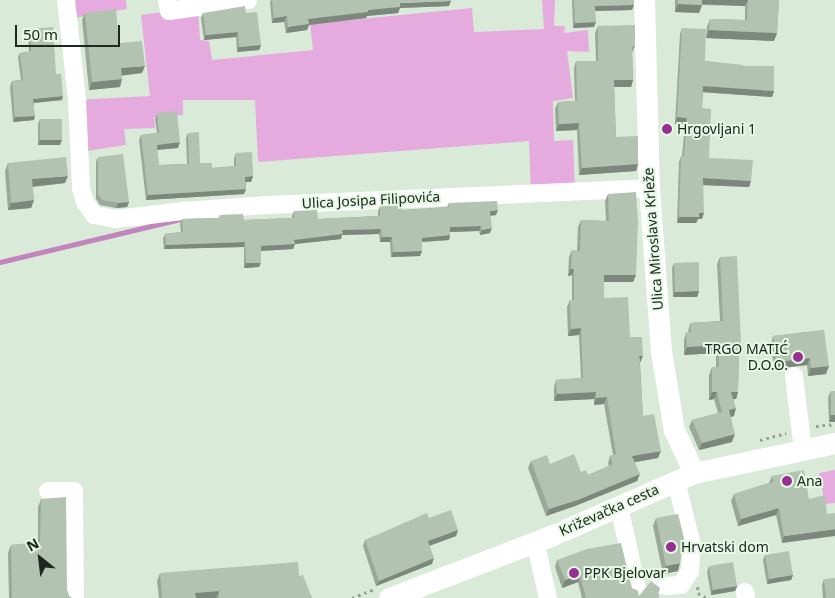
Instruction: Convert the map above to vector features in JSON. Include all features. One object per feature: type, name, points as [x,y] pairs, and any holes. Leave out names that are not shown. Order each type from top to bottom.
[{"type":"main road","name":"Ulica Miroslava Krleže","points":[[644,0],[649,188],[661,351],[674,430],[685,477]]},
{"type":"main road","name":"Križevačka cesta","points":[[390,598],[535,541],[685,477],[835,443]]},
{"type":"street","name":"Ulica Josipa Filipovića","points":[[66,0],[77,100],[81,188],[85,202],[94,215],[116,219],[184,211],[267,205],[649,188]]},
{"type":"street","points":[[167,0],[169,11],[248,0]]},
{"type":"street","points":[[794,376],[803,450]]},
{"type":"street","points":[[658,584],[681,586],[690,571],[692,545],[685,477]]},
{"type":"street","points":[[48,491],[74,491],[75,598]]},
{"type":"street","points":[[618,506],[637,588]]},
{"type":"street","points":[[535,541],[548,598]]},
{"type":"shaded area","points":[[66,0],[126,0],[127,9],[68,19]]},
{"type":"shaded area","points":[[542,0],[555,0],[554,26],[565,26],[564,33],[588,30],[589,52],[567,51],[573,98],[553,101],[554,141],[573,140],[575,192],[531,193],[529,141],[258,162],[255,100],[183,100],[183,115],[154,117],[155,128],[124,129],[126,145],[80,152],[77,100],[150,96],[141,15],[198,7],[200,40],[209,41],[212,60],[313,50],[310,24],[472,8],[474,32],[544,29]]},
{"type":"shaded area","points":[[835,470],[835,503],[825,504],[819,473]]},
{"type":"building","points":[[272,0],[451,1],[400,3],[400,7],[308,19],[309,24],[288,27],[287,16],[274,18]]},
{"type":"building","points":[[574,0],[634,0],[634,5],[595,6],[596,22],[575,23]]},
{"type":"building","points":[[678,0],[702,0],[702,5],[678,4]]},
{"type":"building","points":[[748,0],[779,0],[777,33],[709,30],[710,19],[747,20]]},
{"type":"building","points":[[245,6],[246,13],[257,12],[261,45],[239,47],[238,32],[206,35],[203,13]]},
{"type":"building","points":[[116,9],[119,43],[142,41],[145,66],[121,68],[122,79],[92,82],[85,13]]},
{"type":"building","points":[[635,25],[635,46],[632,46],[633,80],[614,80],[616,137],[638,136],[638,164],[582,168],[579,123],[559,124],[558,102],[577,101],[576,61],[598,61],[598,26]]},
{"type":"building","points":[[53,27],[56,74],[61,74],[63,96],[33,99],[35,116],[15,117],[12,81],[23,80],[20,53],[31,51],[30,29]]},
{"type":"building","points":[[682,28],[706,29],[705,61],[743,66],[774,66],[774,91],[703,86],[702,108],[711,109],[709,158],[753,160],[751,181],[703,178],[704,213],[699,213],[699,217],[679,217],[681,156],[684,156],[687,118],[677,117]]},
{"type":"building","points":[[177,111],[180,142],[157,145],[159,165],[189,164],[188,133],[199,132],[200,163],[212,163],[212,168],[236,166],[236,153],[252,152],[253,176],[245,177],[246,189],[148,195],[141,135],[159,133],[157,113]]},
{"type":"building","points":[[40,119],[62,119],[62,140],[40,140]]},
{"type":"building","points":[[123,154],[129,202],[118,203],[102,200],[98,194],[98,157]]},
{"type":"building","points":[[66,157],[68,176],[32,179],[34,200],[11,203],[8,163]]},
{"type":"building","points":[[636,192],[638,222],[636,275],[604,275],[604,298],[628,297],[630,337],[642,337],[643,356],[639,356],[643,416],[654,414],[661,451],[632,456],[640,474],[578,500],[549,509],[531,461],[547,455],[550,464],[574,454],[581,472],[586,470],[588,475],[613,464],[610,456],[616,454],[607,397],[596,398],[596,392],[557,394],[556,380],[583,378],[581,328],[571,329],[570,300],[574,300],[574,269],[571,269],[572,250],[580,251],[581,220],[609,221],[608,194]]},
{"type":"building","points":[[497,201],[498,210],[490,211],[492,228],[482,230],[481,226],[450,227],[450,235],[422,238],[422,251],[393,252],[392,237],[382,237],[381,229],[342,230],[343,234],[294,240],[295,244],[261,246],[261,263],[246,263],[245,242],[166,245],[165,234],[183,232],[182,219],[220,218],[220,215],[243,214],[244,220],[294,218],[294,211],[317,210],[318,219],[380,216],[380,206],[402,205],[403,210],[449,207],[449,203]]},
{"type":"building","points":[[737,256],[741,344],[739,344],[738,392],[731,392],[736,408],[729,410],[735,434],[702,443],[692,420],[722,412],[717,392],[712,392],[712,367],[719,367],[718,345],[687,347],[686,332],[691,332],[690,323],[723,321],[720,257]]},
{"type":"building","points":[[699,262],[699,291],[675,292],[674,263]]},
{"type":"building","points":[[824,330],[829,366],[811,368],[810,358],[776,362],[773,336]]},
{"type":"building","points":[[831,391],[835,391],[835,415],[831,415]]},
{"type":"building","points":[[804,470],[809,499],[825,495],[827,514],[835,513],[835,529],[784,536],[779,508],[741,519],[734,494],[773,482],[772,476]]},
{"type":"building","points":[[66,497],[67,590],[72,598],[12,598],[11,545],[40,542],[41,499]]},
{"type":"building","points":[[451,510],[458,530],[428,541],[434,558],[379,581],[365,540],[427,513],[429,518]]},
{"type":"building","name":"Hrvatski dom","points":[[678,514],[684,538],[680,563],[666,566],[656,518]]},
{"type":"building","points":[[621,543],[632,588],[638,591],[639,596],[651,581],[660,588],[658,590],[659,598],[586,598],[580,575],[565,580],[557,560],[587,549]]},
{"type":"building","points":[[789,551],[793,575],[769,579],[765,555]]},
{"type":"building","points":[[298,562],[299,576],[303,575],[312,598],[219,598],[219,591],[195,593],[196,598],[162,598],[160,573]]},
{"type":"building","points":[[733,562],[737,586],[713,590],[709,566]]},
{"type":"building","points":[[835,578],[835,598],[826,598],[824,579]]},
{"type":"waterway","points":[[0,262],[180,219]]},
{"type":"place","name":"Hrgovljani 1","points":[[667,129]]},
{"type":"place","name":"TRGO MATIĆ D.O.O.","points":[[798,357]]},
{"type":"place","name":"Ana","points":[[787,481]]},
{"type":"place","name":"Hrvatski dom","points":[[671,547]]},
{"type":"place","name":"PPK Bjelovar","points":[[574,573]]}]
